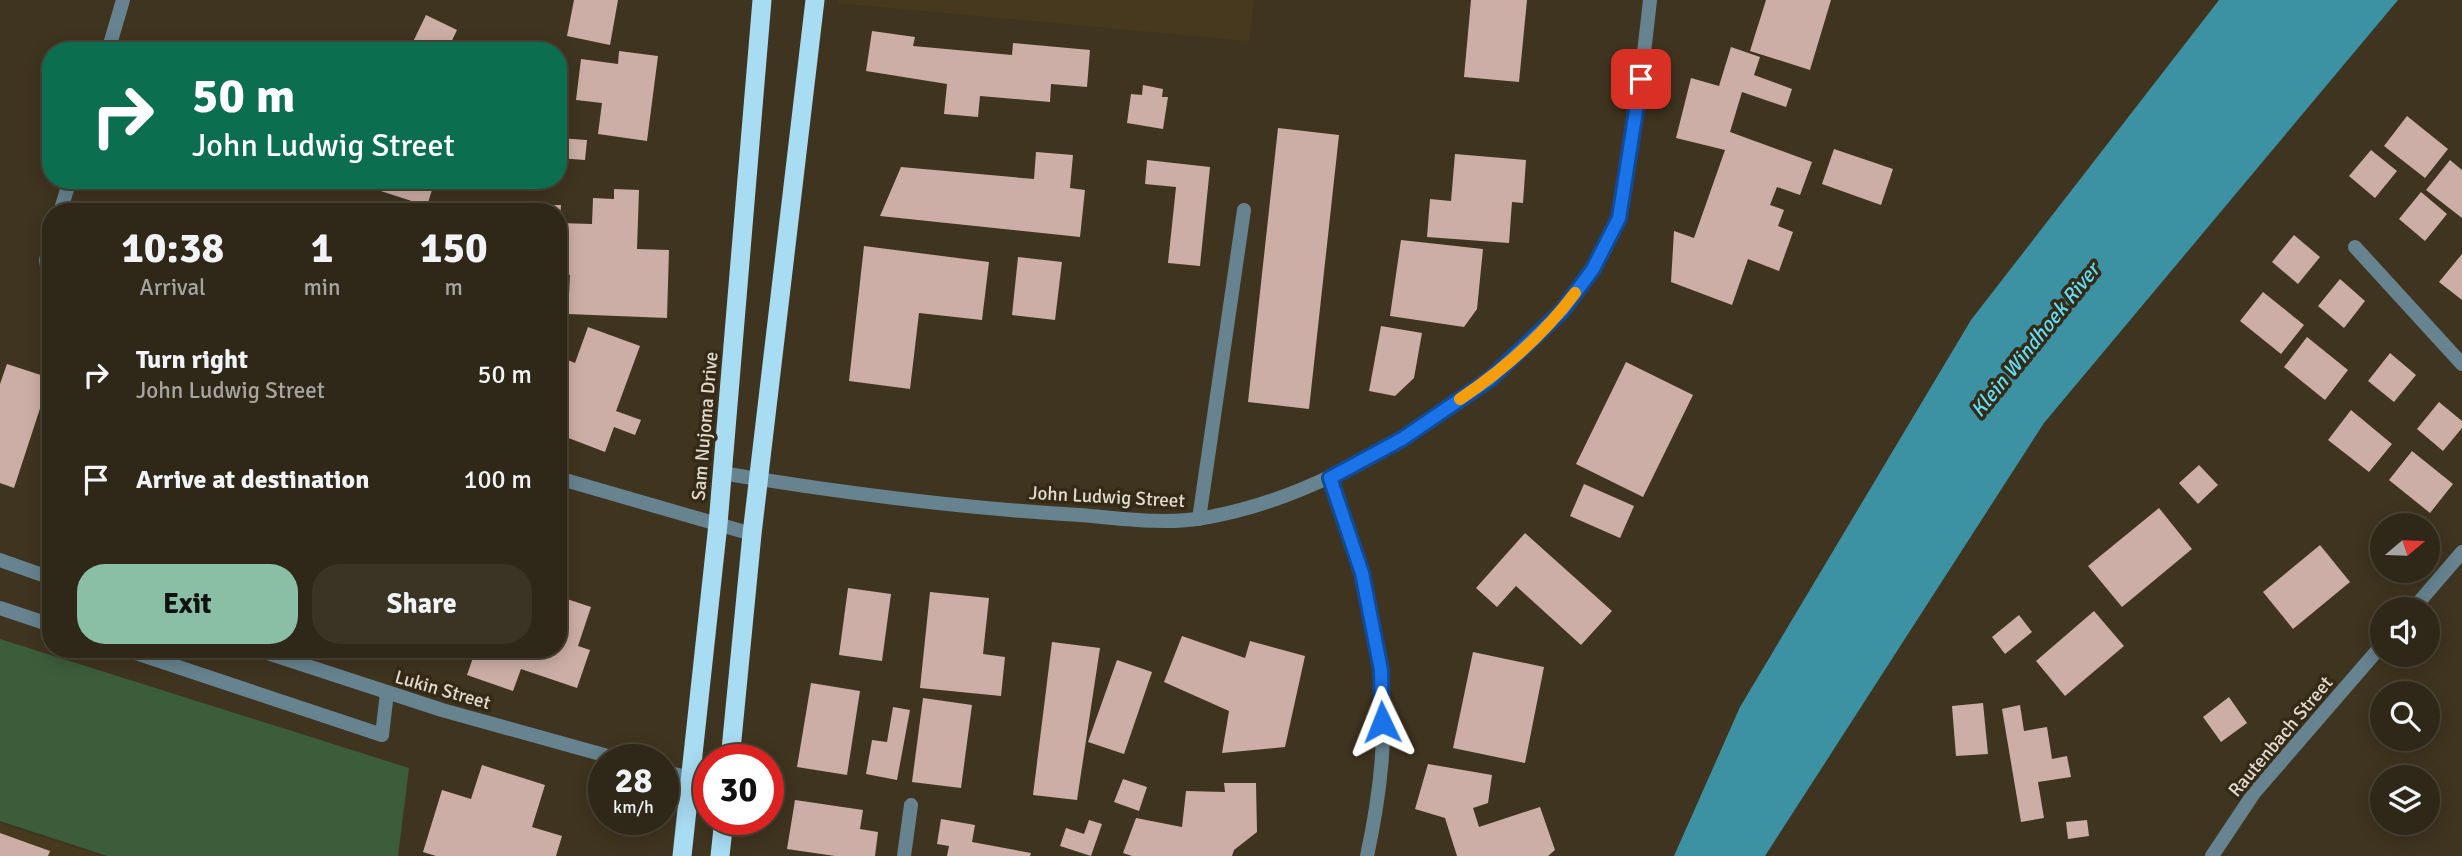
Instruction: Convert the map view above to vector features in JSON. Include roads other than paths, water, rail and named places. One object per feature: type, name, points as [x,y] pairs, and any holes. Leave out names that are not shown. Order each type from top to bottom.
[{"type":"highway","name":"Sam Nujoma Drive","points":[[703,744],[722,473],[762,0]]},
{"type":"highway","points":[[732,744],[752,534],[815,0]]},
{"type":"highway","name":"Sam Nujoma Drive","points":[[682,856],[693,810]]},
{"type":"highway","points":[[720,856],[722,835]]},
{"type":"street","points":[[111,42],[123,0]]},
{"type":"street","name":"John Ludwig Street","points":[[722,473],[943,505],[1148,520],[1199,519],[1241,511],[1330,478],[1402,439],[1490,379],[1562,311],[1593,269],[1619,218],[1650,0]]},
{"type":"street","points":[[1199,519],[1244,210]]},
{"type":"street","points":[[2354,247],[2462,365]]},
{"type":"street","points":[[1330,478],[1362,573],[1381,670],[1383,748],[1375,817],[1367,856]]},
{"type":"street","points":[[567,481],[752,534]]},
{"type":"street","points":[[2423,597],[2462,552]]},
{"type":"street","points":[[0,560],[42,575]]},
{"type":"street","points":[[0,608],[42,622]]},
{"type":"street","points":[[151,658],[382,735],[387,693]]},
{"type":"street","name":"Lukin Street","points":[[282,658],[387,693],[588,750]]},
{"type":"street","name":"Rautenbach Street","points":[[2212,856],[2254,793],[2370,659]]},
{"type":"street","points":[[904,856],[911,805]]},
{"type":"water","name":"Klein Windhoek River","points":[[2219,0],[2398,0],[2044,423],[1765,856],[1674,856],[1740,707],[1971,320]]}]
